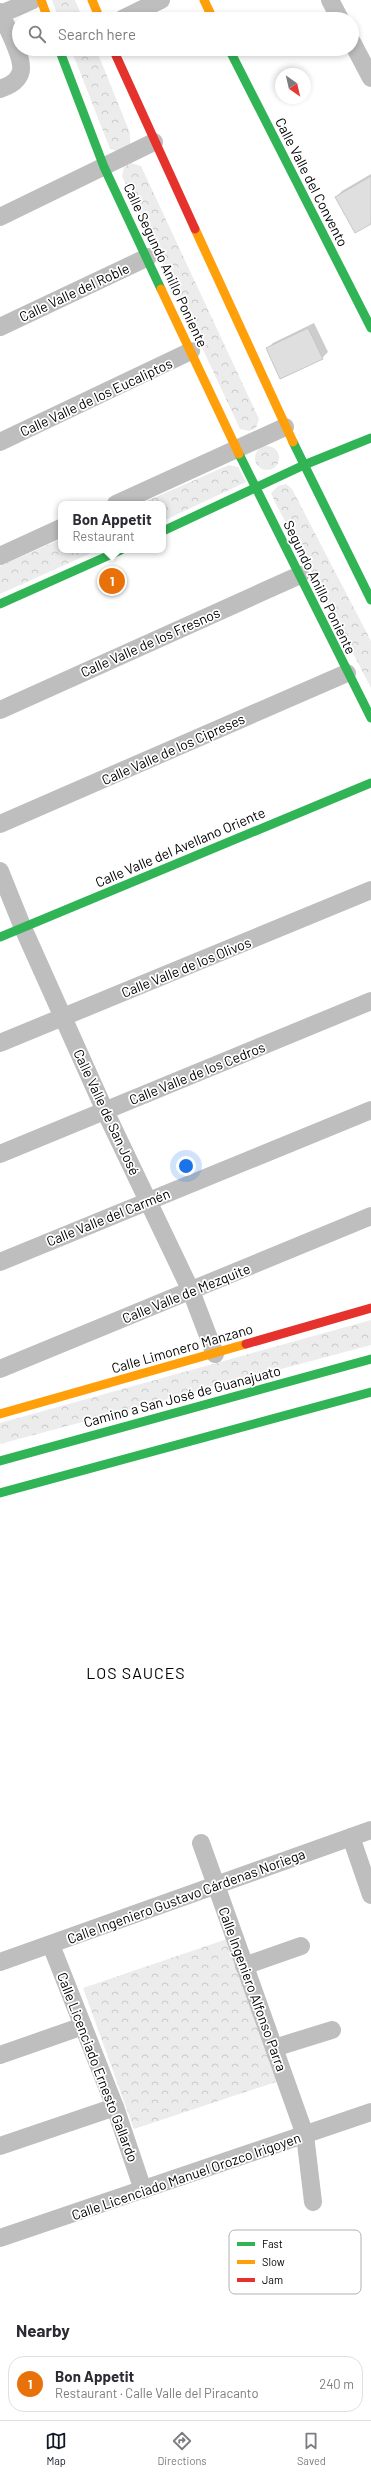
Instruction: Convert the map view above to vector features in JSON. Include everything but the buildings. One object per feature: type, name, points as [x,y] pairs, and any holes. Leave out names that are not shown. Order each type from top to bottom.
[{"type":"main road","points":[[41,0],[45,12]]},
{"type":"main road","points":[[92,0],[97,12]]},
{"type":"main road","points":[[204,0],[210,12]]},
{"type":"main road","name":"Calle Segundo Anillo Poniente","points":[[63,56],[104,167],[148,257],[256,489]]},
{"type":"main road","points":[[116,56],[285,427],[304,465],[365,573],[371,600]]},
{"type":"main road","name":"Calle Valle del Convento","points":[[233,56],[371,328]]},
{"type":"main road","points":[[166,530],[256,489],[304,465],[371,438]]},
{"type":"main road","name":"Segundo Anillo Poniente","points":[[256,489],[300,575],[347,673],[371,718]]},
{"type":"main road","points":[[0,604],[114,553]]},
{"type":"main road","name":"Calle Valle del Avellano Oriente","points":[[0,937],[371,783]]},
{"type":"main road","name":"Calle Limonero Manzano","points":[[0,1414],[215,1354],[371,1308]]},
{"type":"main road","name":"Camino a San José de Guanajuato","points":[[0,1461],[371,1359]]},
{"type":"main road","points":[[0,1493],[371,1392]]},
{"type":"street","points":[[136,12],[161,0]]},
{"type":"street","points":[[330,0],[336,12]]},
{"type":"street","points":[[12,40],[0,13],[27,3]]},
{"type":"street","points":[[359,55],[371,78]]},
{"type":"street","points":[[0,89],[13,83],[20,74],[22,62],[19,56]]},
{"type":"street","points":[[0,217],[154,142]]},
{"type":"street","name":"Calle Valle del Roble","points":[[0,327],[148,257]]},
{"type":"street","name":"Calle Valle de los Eucaliptos","points":[[0,442],[191,351]]},
{"type":"street","points":[[123,501],[285,427]]},
{"type":"street","points":[[0,556],[58,529]]},
{"type":"street","name":"Calle Valle de los Fresnos","points":[[0,710],[300,575]]},
{"type":"street","name":"Calle Valle de los Cipreses","points":[[0,824],[347,673]]},
{"type":"street","name":"Calle Valle de San José","points":[[0,870],[23,928],[105,1111],[149,1200],[191,1291],[215,1354]]},
{"type":"street","name":"Calle Valle de los Olivos","points":[[0,1043],[371,890]]},
{"type":"street","name":"Calle Valle de los Cedros","points":[[0,1154],[371,1001]]},
{"type":"street","name":"Calle Valle del Carmén","points":[[0,1262],[371,1110]]},
{"type":"street","name":"Calle Valle de Mezquite","points":[[0,1369],[371,1216]]},
{"type":"street","name":"Calle Ingeniero Gustavo Cárdenas Noriega","points":[[0,1962],[51,1945],[215,1884],[371,1830]]},
{"type":"street","points":[[351,1837],[371,1895]]},
{"type":"street","name":"Calle Ingeniero Alfonso Parra","points":[[201,1843],[305,2136],[314,2202]]},
{"type":"street","name":"Calle Licenciado Ernesto Gallardo","points":[[51,1945],[115,2107],[143,2190]]},
{"type":"street","points":[[244,1966],[301,1946]]},
{"type":"street","points":[[0,2055],[83,2026]]},
{"type":"street","points":[[274,2048],[332,2030]]},
{"type":"street","points":[[0,2146],[115,2107]]},
{"type":"street","name":"Calle Licenciado Manuel Orozco Irigoyen","points":[[0,2238],[305,2136],[371,2112]]},
{"type":"green space","points":[[52,0],[75,0],[80,12],[56,12]]},
{"type":"green space","points":[[74,56],[99,56],[130,133],[130,146],[121,152],[110,149]]},
{"type":"green space","points":[[131,163],[141,166],[259,419],[256,428],[249,431],[240,429],[122,176],[124,167]]},
{"type":"green space","points":[[267,446],[276,449],[279,458],[276,467],[267,470],[258,467],[255,458],[258,449]]},
{"type":"green space","points":[[229,465],[238,467],[246,482],[166,520],[166,501],[147,501]]},
{"type":"green space","points":[[286,484],[292,489],[371,641],[371,688],[271,493],[278,486]]},
{"type":"green space","points":[[58,540],[58,553],[91,553],[0,594],[0,566]]},
{"type":"green space","points":[[371,1320],[371,1345],[0,1444],[0,1423]]},
{"type":"green space","points":[[233,1937],[282,2080],[134,2129],[83,1988]]},
{"type":"traffic: fast","points":[[62,56],[104,167],[161,289]]},
{"type":"traffic: fast","points":[[233,56],[371,328]]},
{"type":"traffic: fast","points":[[166,530],[304,465],[371,438]]},
{"type":"traffic: fast","points":[[293,442],[371,600]]},
{"type":"traffic: fast","points":[[239,454],[371,718]]},
{"type":"traffic: fast","points":[[0,604],[114,553]]},
{"type":"traffic: fast","points":[[0,937],[371,783]]},
{"type":"traffic: fast","points":[[0,1461],[371,1359]]},
{"type":"traffic: fast","points":[[0,1493],[371,1392]]},
{"type":"traffic: slow","points":[[41,0],[45,12]]},
{"type":"traffic: slow","points":[[92,0],[97,12]]},
{"type":"traffic: slow","points":[[204,0],[210,12]]},
{"type":"traffic: slow","points":[[195,229],[293,442]]},
{"type":"traffic: slow","points":[[161,289],[239,454]]},
{"type":"traffic: slow","points":[[0,1414],[246,1344]]},
{"type":"traffic: jam","points":[[116,56],[195,229]]},
{"type":"traffic: jam","points":[[246,1344],[371,1308]]},
{"type":"place","name":"Bon Appetit","points":[[112,581]]},
{"type":"district","name":"LOS SAUCES","points":[[136,1672]]}]
